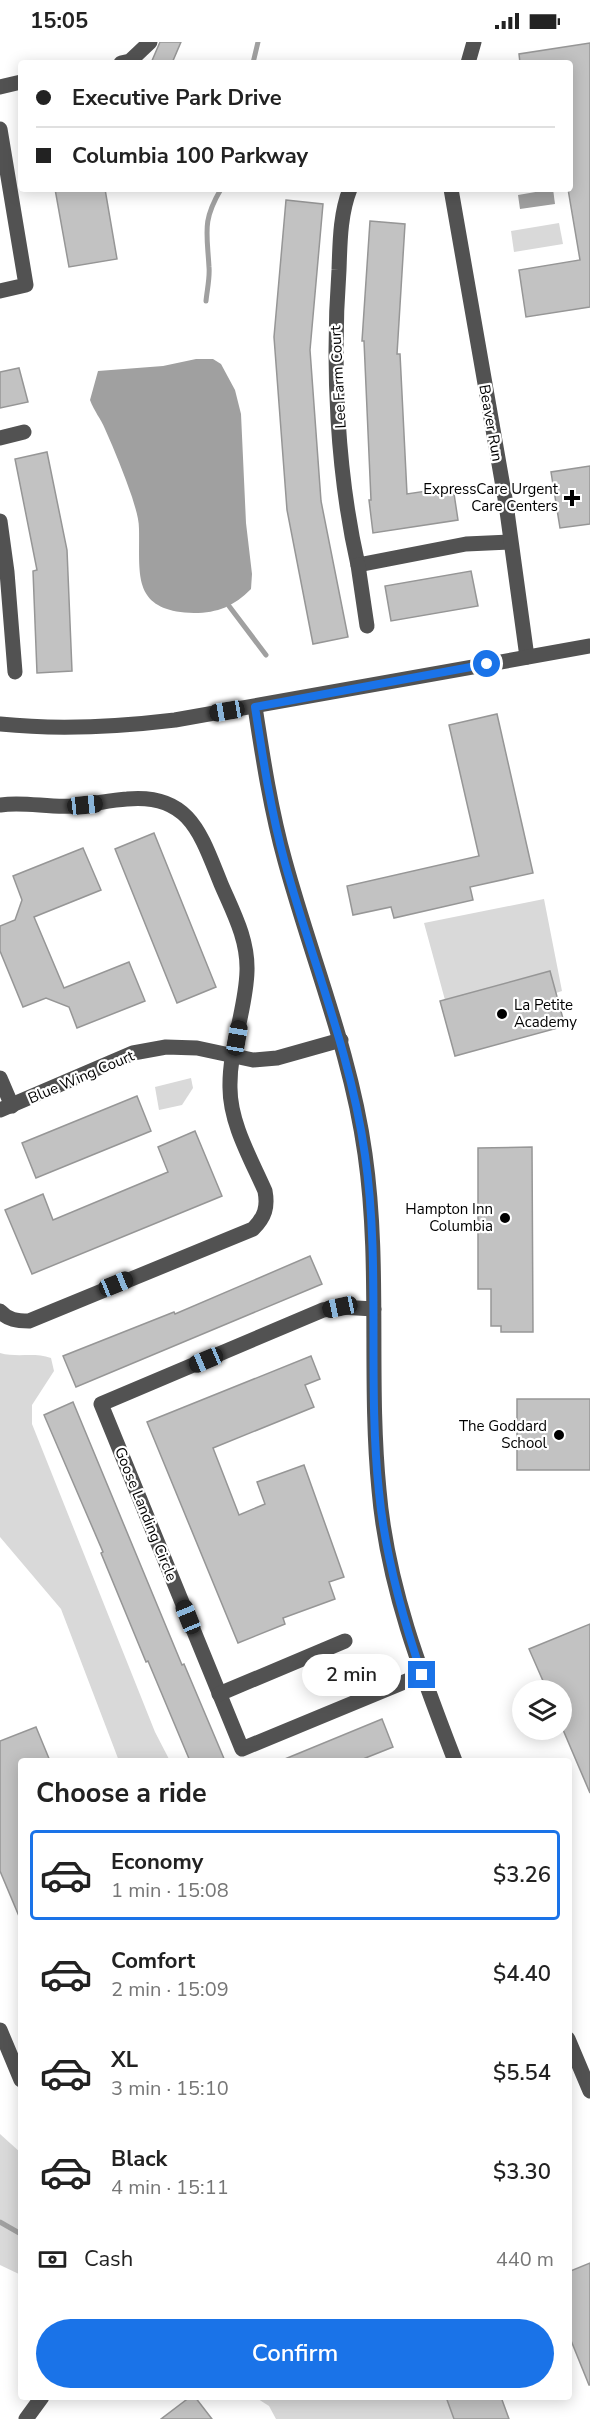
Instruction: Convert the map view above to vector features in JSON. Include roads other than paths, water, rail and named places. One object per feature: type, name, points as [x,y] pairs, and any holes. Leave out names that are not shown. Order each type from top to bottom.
[{"type":"street","points":[[131,60],[150,42]]},
{"type":"street","points":[[469,60],[474,42]]},
{"type":"street","points":[[0,87],[18,83]]},
{"type":"street","points":[[0,129],[26,285],[0,291]]},
{"type":"street","name":"Lee Farm Court","points":[[349,192],[343,212],[335,347],[346,508],[368,626]]},
{"type":"street","name":"Beaver Run","points":[[453,192],[506,504],[527,657]]},
{"type":"street","points":[[0,438],[24,432]]},
{"type":"street","points":[[0,521],[7,572],[15,672]]},
{"type":"street","points":[[358,565],[466,544],[510,542]]},
{"type":"street","points":[[0,724],[85,727],[132,725],[255,707],[590,646]]},
{"type":"street","points":[[255,707],[266,776],[285,864],[341,1040],[358,1112],[365,1154],[374,1250],[374,1378],[379,1492],[398,1597],[422,1675],[454,1758]]},
{"type":"street","points":[[0,805],[11,803],[69,807],[126,799],[153,798],[170,804],[186,816],[201,836],[241,930],[246,950],[247,972],[230,1089],[233,1111],[265,1191],[266,1212],[253,1229],[29,1321],[16,1321],[0,1311]]},
{"type":"street","name":"Blue Wing Court","points":[[6,1108],[133,1053],[166,1047],[197,1048],[253,1060],[277,1058],[341,1040]]},
{"type":"street","points":[[0,1078],[6,1108]]},
{"type":"street","name":"Goose Landing Circle","points":[[374,1309],[340,1307],[323,1310],[101,1404],[242,1749],[422,1675]]},
{"type":"street","points":[[219,1694],[345,1641]]},
{"type":"street","points":[[0,2030],[18,2073]]},
{"type":"street","points":[[572,2048],[590,2091]]},
{"type":"street","points":[[26,2419],[40,2400]]},
{"type":"waterway","points":[[254,60],[258,42]]},
{"type":"waterway","points":[[206,301],[209,280],[207,227],[211,210],[219,192]]},
{"type":"waterway","points":[[229,606],[266,655]]},
{"type":"waterway","points":[[0,2222],[18,2232]]},
{"type":"place","name":"ExpressCare Urgent Care Centers","points":[[572,498]]},
{"type":"place","name":"La Petite Academy","points":[[502,1014]]},
{"type":"place","name":"Hampton Inn Columbia","points":[[505,1218]]},
{"type":"place","name":"The Goddard School","points":[[559,1435]]}]
